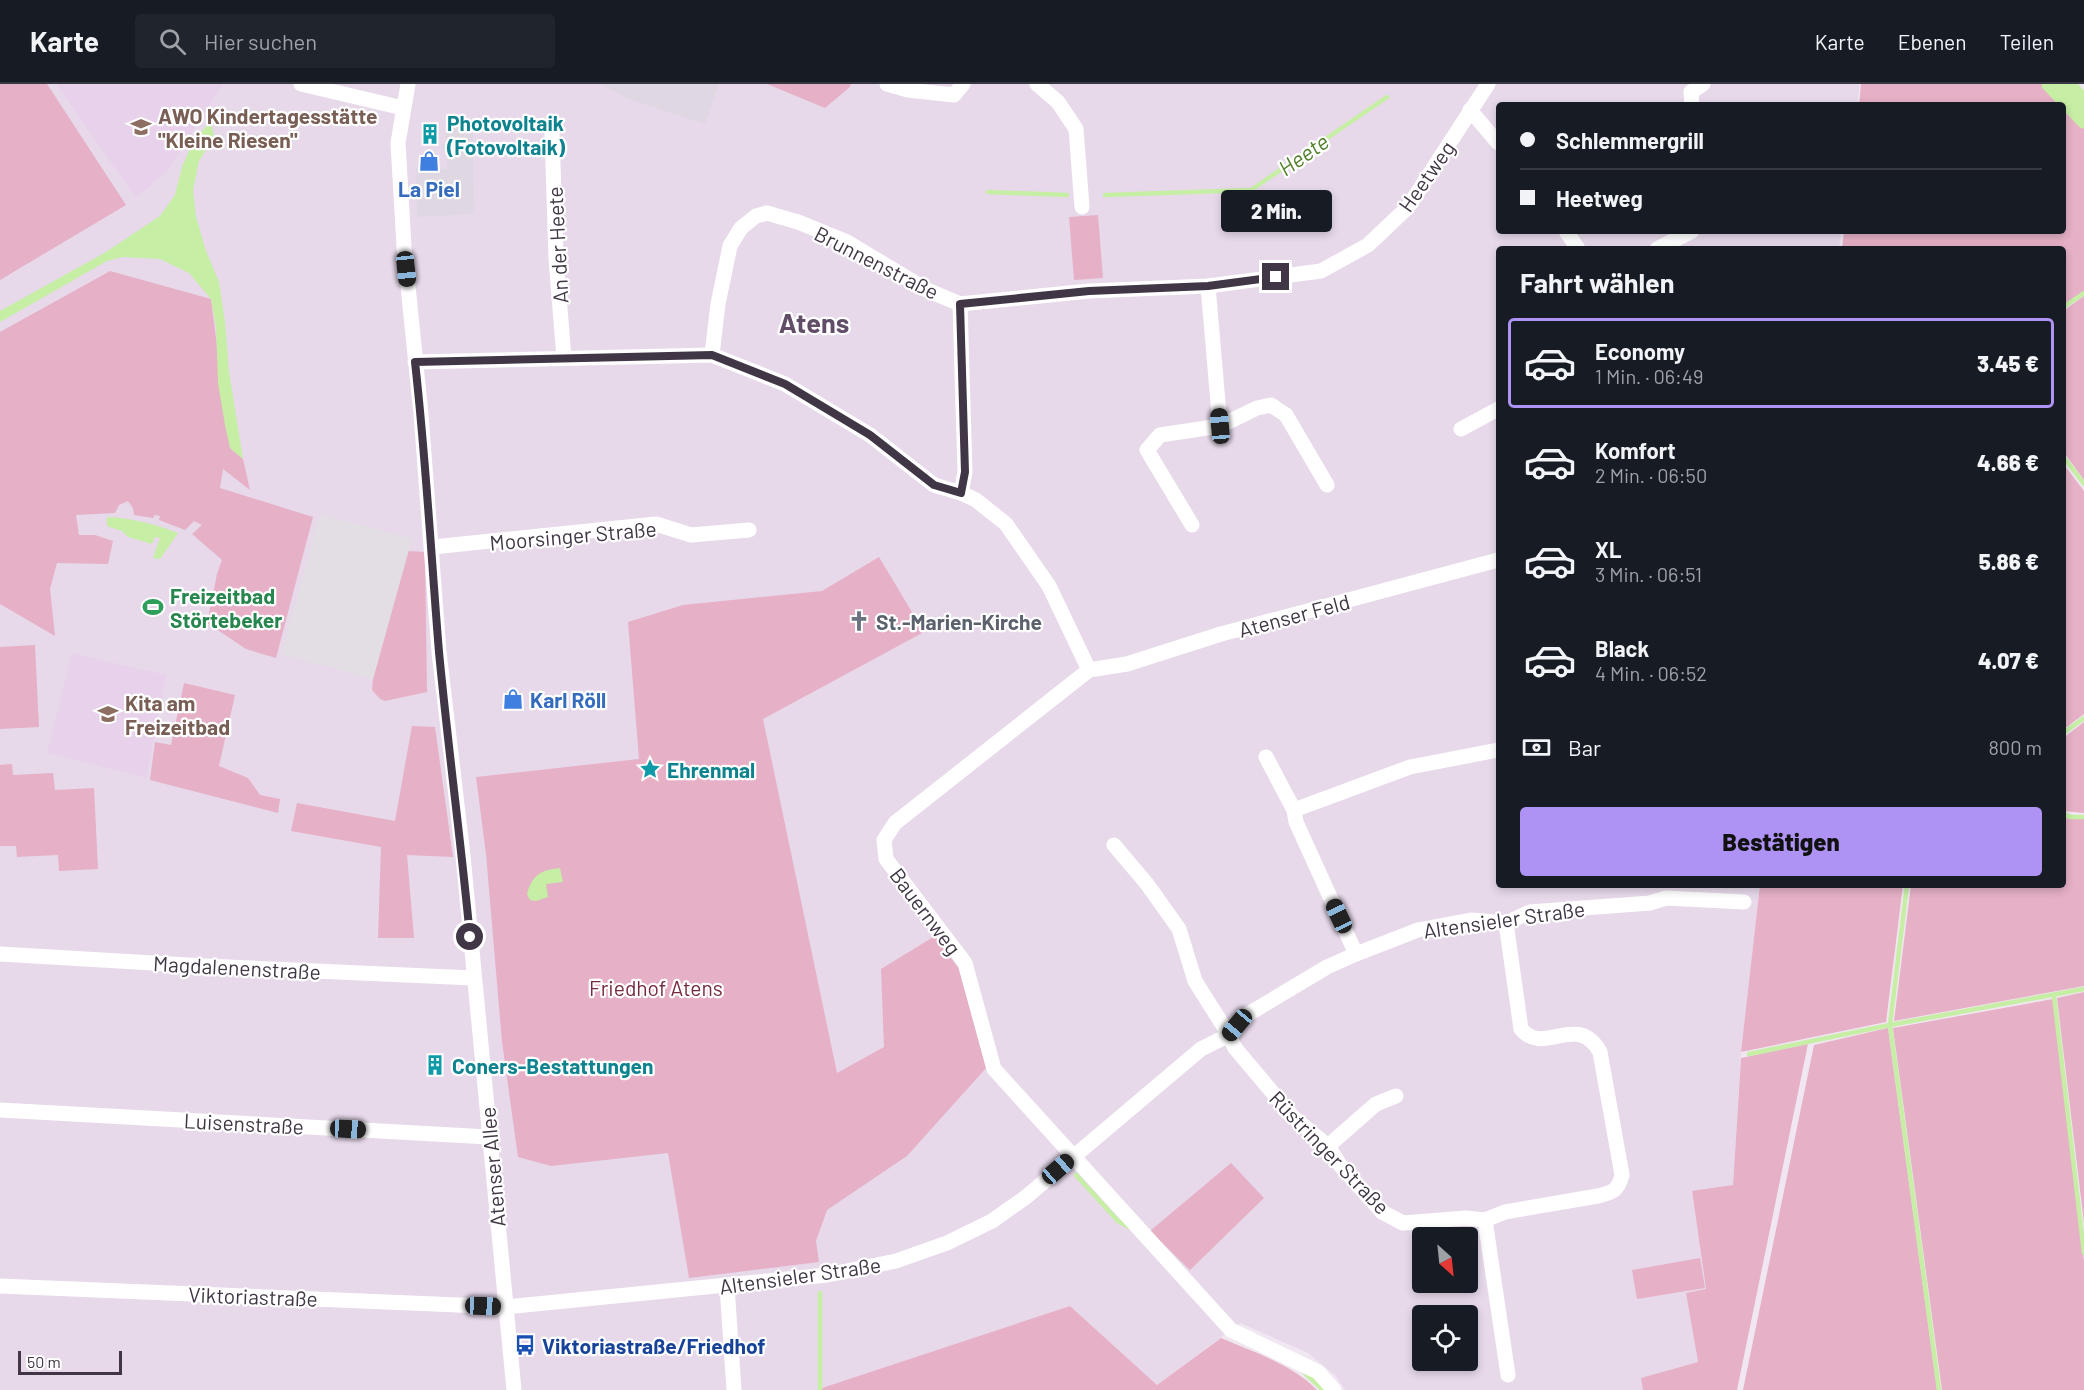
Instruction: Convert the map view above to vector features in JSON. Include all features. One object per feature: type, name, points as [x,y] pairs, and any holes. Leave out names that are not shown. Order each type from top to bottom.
[{"type":"street","points":[[301,84],[403,108]]},
{"type":"street","name":"Atenser Allee","points":[[408,84],[398,143],[404,247],[433,548],[439,652],[463,856],[514,1390]]},
{"type":"street","points":[[887,84],[908,90],[954,95],[963,84]]},
{"type":"street","points":[[1037,84],[1058,102],[1076,129],[1082,207]]},
{"type":"street","name":"Heetweg","points":[[960,304],[1089,291],[1208,286],[1321,271],[1368,245],[1408,207],[1488,84]]},
{"type":"street","points":[[1692,102],[1691,92],[1703,84]]},
{"type":"street","points":[[1470,110],[1496,141]]},
{"type":"street","name":"An der Heete","points":[[552,132],[556,259],[564,358]]},
{"type":"street","name":"Brunnenstraße","points":[[712,355],[718,304],[730,246],[741,228],[756,216],[767,213],[798,222],[847,242],[927,290],[960,304],[965,472],[961,493]]},
{"type":"street","points":[[1662,246],[1686,234]]},
{"type":"street","points":[[1208,286],[1220,426]]},
{"type":"street","points":[[415,362],[712,355],[785,384],[870,435],[934,485],[976,500],[1006,524],[1048,586],[1089,670]]},
{"type":"street","points":[[1192,525],[1147,450],[1160,435],[1220,426],[1257,408],[1271,405],[1286,415],[1327,485]]},
{"type":"street","points":[[1461,429],[1496,410]]},
{"type":"street","name":"Moorsinger Straße","points":[[433,548],[656,524],[691,535],[749,531]]},
{"type":"street","name":"Atenser Feld","points":[[1089,670],[1127,664],[1221,634],[1496,561]]},
{"type":"street","name":"Bauernweg","points":[[1089,670],[895,823],[884,840],[886,859],[965,963],[994,1069],[1231,1330],[1318,1372],[1334,1390]]},
{"type":"street","points":[[1294,810],[1410,767],[1496,750]]},
{"type":"street","points":[[1266,757],[1294,810],[1296,822],[1356,954]]},
{"type":"street","name":"Rüstringer Straße","points":[[1114,845],[1147,884],[1179,929],[1195,981],[1235,1048],[1294,1118],[1328,1146],[1340,1165],[1382,1212],[1403,1223],[1466,1218],[1485,1220],[1505,1212],[1611,1192],[1619,1186],[1622,1175],[1600,1052],[1593,1040],[1578,1033],[1535,1040],[1521,1029],[1506,923]]},
{"type":"street","name":"Altensieler Straße","points":[[506,1307],[827,1275],[896,1261],[947,1244],[992,1221],[1026,1197],[1202,1049],[1229,1035],[1245,1016],[1327,968],[1356,954],[1418,930],[1471,920],[1506,923],[1530,912],[1650,903],[1667,891],[1744,902]]},
{"type":"street","name":"Magdalenenstraße","points":[[0,954],[473,978]]},
{"type":"street","points":[[1328,1146],[1376,1104],[1396,1096]]},
{"type":"street","name":"Luisenstraße","points":[[0,1110],[489,1137]]},
{"type":"street","points":[[1485,1220],[1508,1375]]},
{"type":"street","name":"Viktoriastraße","points":[[0,1286],[506,1307]]},
{"type":"street","points":[[727,1286],[734,1390]]},
{"type":"shaded area","points":[[0,84],[1860,84],[1857,102],[1496,102],[1496,234],[1841,234],[1839,246],[1496,246],[1496,888],[1760,888],[1741,1052],[1733,1186],[1692,1192],[1706,1290],[1686,1293],[1698,1362],[1642,1378],[1643,1390],[1345,1390],[1336,1376],[1308,1353],[1240,1323],[1157,1385],[1070,1306],[817,1390],[0,1390]]},
{"type":"shaded area","name":"AWO Kindertagesstätte \"Kleine Riesen\"","points":[[56,84],[223,84],[168,170],[136,198]]},
{"type":"shaded area","points":[[601,84],[719,84],[705,124],[628,99]]},
{"type":"shaded area","points":[[211,121],[214,137],[199,161],[193,190],[196,217],[206,251],[219,282],[229,372],[243,459],[230,448],[225,425],[218,383],[216,327],[211,299],[189,273],[160,259],[122,257],[107,261],[0,322],[0,311],[106,252],[160,216],[175,195],[182,167],[194,140]]},
{"type":"shaded area","points":[[446,125],[473,127],[474,214],[417,217],[416,168],[447,169],[447,152],[442,151],[442,145],[445,144]]},
{"type":"shaded area","points":[[320,514],[412,539],[373,679],[281,654]]},
{"type":"shaded area","points":[[107,517],[143,522],[178,533],[160,559],[153,558],[160,538],[155,537],[152,544],[128,537],[122,531],[107,526]]},
{"type":"shaded area","name":"Kita am Freizeitbad","points":[[72,653],[166,675],[146,778],[47,753]]},
{"type":"shaded area","points":[[560,868],[563,882],[546,884],[548,897],[536,901],[530,900],[527,894],[535,878],[548,870]]},
{"type":"green space","points":[[0,84],[47,84],[126,205],[0,280]]},
{"type":"green space","points":[[767,84],[851,84],[825,108]]},
{"type":"green space","points":[[1861,84],[2049,84],[2084,121],[2084,291],[2066,304],[2066,246],[1842,246],[1844,234],[2066,234],[2066,102],[1859,102]]},
{"type":"green space","points":[[1098,215],[1103,278],[1074,280],[1069,217]]},
{"type":"green space","points":[[110,271],[211,299],[230,448],[243,459],[250,490],[223,469],[220,488],[313,517],[276,658],[246,649],[207,623],[222,560],[192,534],[202,525],[194,521],[185,530],[159,520],[160,516],[155,515],[153,518],[134,515],[133,508],[128,501],[119,505],[115,513],[76,515],[79,535],[95,535],[113,541],[108,564],[57,563],[50,589],[55,636],[0,604],[0,332]]},
{"type":"green space","points":[[2084,296],[2084,480],[2066,455],[2066,309]]},
{"type":"green space","points":[[2066,467],[2084,491],[2084,714],[2066,728]]},
{"type":"green space","points":[[408,551],[425,552],[427,692],[385,701],[372,690],[373,679]]},
{"type":"green space","name":"Friedhof Atens","points":[[879,557],[924,632],[763,719],[837,1073],[884,1047],[881,969],[935,936],[959,969],[987,1067],[907,1156],[827,1210],[816,1241],[819,1262],[689,1278],[668,1153],[551,1166],[518,1157],[502,1042],[486,854],[476,777],[639,759],[628,622],[683,605],[822,591]]},
{"type":"green space","points":[[35,645],[39,727],[0,729],[0,647]]},
{"type":"green space","points":[[184,683],[235,695],[219,766],[248,778],[260,795],[280,799],[278,813],[150,780],[155,742],[171,745]]},
{"type":"green space","points":[[2084,722],[2084,813],[2066,811],[2066,736]]},
{"type":"green space","points":[[412,726],[435,727],[453,857],[407,855],[414,938],[378,938],[381,847],[291,831],[297,803],[395,821]]},
{"type":"green space","points":[[12,764],[13,775],[53,773],[55,790],[94,788],[98,869],[59,871],[58,855],[17,857],[16,846],[0,846],[0,765]]},
{"type":"green space","points":[[2066,818],[2084,819],[2084,986],[1894,1021],[1911,888],[2066,888]]},
{"type":"green space","points":[[1760,888],[1903,888],[1886,1022],[1741,1052]]},
{"type":"green space","points":[[2084,992],[2084,1223],[2057,998]]},
{"type":"green space","points":[[2053,999],[2084,1261],[2084,1390],[1942,1390],[1893,1028]]},
{"type":"green space","points":[[1888,1028],[1937,1390],[1743,1390],[1814,1045]]},
{"type":"green space","points":[[1808,1044],[1737,1390],[1643,1390],[1641,1378],[1698,1362],[1686,1293],[1706,1289],[1692,1191],[1733,1185],[1741,1058]]},
{"type":"green space","points":[[1231,1163],[1264,1198],[1190,1270],[1150,1231]]},
{"type":"green space","points":[[1700,1258],[1705,1288],[1637,1299],[1632,1270]]},
{"type":"green space","points":[[1070,1306],[1157,1385],[1221,1338],[1284,1366],[1317,1390],[822,1390],[822,1388]]},
{"type":"waterway","points":[[2049,84],[2084,121]]},
{"type":"waterway","points":[[2068,84],[2084,102]]},
{"type":"waterway","name":"Heete","points":[[1105,195],[1251,190],[1387,97]]},
{"type":"waterway","name":"Heete","points":[[988,192],[1067,195]]},
{"type":"waterway","points":[[2066,305],[2084,293]]},
{"type":"waterway","points":[[2066,460],[2084,484]]},
{"type":"waterway","points":[[2066,731],[2084,718]]},
{"type":"waterway","points":[[2066,815],[2084,817]]},
{"type":"waterway","points":[[1907,888],[1890,1025],[1939,1390]]},
{"type":"waterway","points":[[1749,1054],[2084,989]]},
{"type":"waterway","points":[[2054,996],[2084,1253]]},
{"type":"waterway","points":[[1076,1175],[1118,1221],[1129,1227]]},
{"type":"waterway","points":[[820,1293],[820,1390]]},
{"type":"waterway","points":[[1305,1373],[1323,1390]]},
{"type":"place","name":"AWO Kindertagesstätte \"Kleine Riesen\"","points":[[141,127]]},
{"type":"place","name":"Photovoltaik (Fotovoltaik)","points":[[430,134]]},
{"type":"place","name":"La Piel","points":[[429,161]]},
{"type":"place","name":"Freizeitbad Störtebeker","points":[[153,607]]},
{"type":"place","name":"St.-Marien-Kirche","points":[[859,621]]},
{"type":"place","name":"Karl Röll","points":[[513,699]]},
{"type":"place","name":"Kita am Freizeitbad","points":[[108,714]]},
{"type":"place","name":"Ehrenmal","points":[[650,769]]},
{"type":"place","name":"Coners-Bestattungen","points":[[435,1065]]},
{"type":"place","name":"Viktoriastraße/Friedhof","points":[[525,1345]]},
{"type":"district","name":"Atens","points":[[814,322]]},
{"type":"route","points":[[470,937],[439,652],[433,548],[415,362],[712,355],[785,384],[870,435],[934,485],[961,493],[965,472],[960,304],[1089,291],[1208,286],[1276,277]]}]
